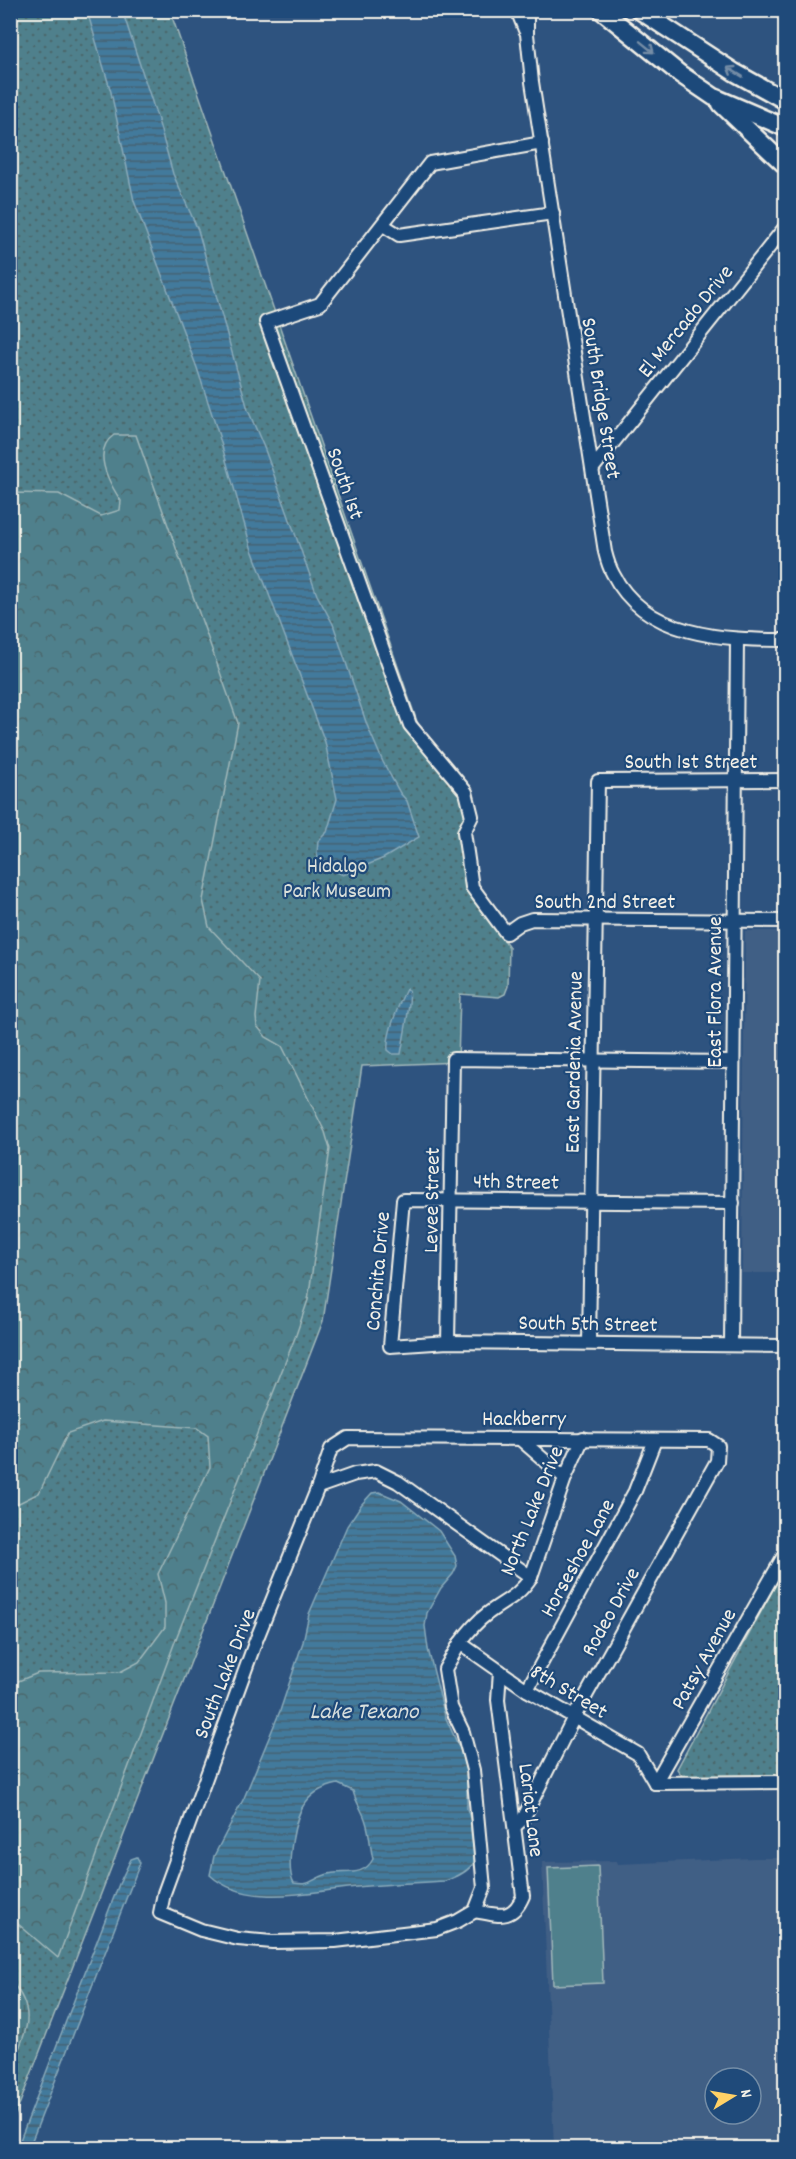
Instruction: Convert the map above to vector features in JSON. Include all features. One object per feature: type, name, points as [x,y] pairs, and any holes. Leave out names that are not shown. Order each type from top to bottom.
[{"type":"main road","points":[[601,10],[680,74],[714,97],[786,166]]},
{"type":"main road","points":[[639,10],[697,49],[786,101]]},
{"type":"main road","points":[[714,97],[786,128]]},
{"type":"street","name":"South Bridge Street","points":[[517,10],[527,34]]},
{"type":"street","name":"South Bridge Street","points":[[527,10],[527,34],[542,143],[605,552],[613,574],[627,595],[664,623],[688,631],[737,640],[786,640]]},
{"type":"street","name":"South 1st","points":[[464,831],[472,816],[466,792],[410,725],[266,322],[320,304],[430,163],[542,143]]},
{"type":"street","points":[[383,225],[399,235],[553,213]]},
{"type":"street","name":"El Mercado Drive","points":[[593,468],[786,226]]},
{"type":"street","name":"East Flora Avenue","points":[[731,1345],[737,640]]},
{"type":"street","name":"South 1st Street","points":[[598,781],[786,780]]},
{"type":"street","name":"East Gardenia Avenue","points":[[589,1342],[598,781]]},
{"type":"street","name":"South 2nd Street","points":[[464,831],[472,887],[506,933],[527,920],[786,921]]},
{"type":"street","name":"Levee Street","points":[[448,1342],[453,1059],[593,1061]]},
{"type":"street","points":[[593,1061],[733,1062]]},
{"type":"street","name":"4th Street","points":[[403,1200],[733,1203]]},
{"type":"street","name":"Conchita Drive","points":[[390,1346],[403,1200]]},
{"type":"street","name":"South 5th Street","points":[[390,1346],[448,1342],[786,1346]]},
{"type":"street","name":"Hackberry","points":[[331,1449],[348,1438],[709,1440],[718,1446]]},
{"type":"street","name":"North Lake Drive","points":[[460,1643],[471,1628],[523,1589],[531,1577],[565,1478],[583,1438]]},
{"type":"street","points":[[520,1439],[565,1478]]},
{"type":"street","name":"Horseshoe Lane","points":[[527,1690],[635,1491],[655,1440]]},
{"type":"street","name":"Rodeo Drive","points":[[515,1826],[523,1820],[574,1717],[717,1461],[718,1446]]},
{"type":"street","name":"South Lake Drive","points":[[331,1449],[220,1737],[164,1893],[160,1913],[201,1930],[238,1940],[272,1942],[335,1941],[437,1929],[475,1911]]},
{"type":"street","points":[[318,1487],[355,1474],[376,1471],[398,1482],[531,1577]]},
{"type":"street","name":"Patsy Avenue","points":[[655,1783],[786,1552]]},
{"type":"street","points":[[460,1643],[445,1669],[451,1707],[463,1732],[473,1770],[484,1888],[475,1911]]},
{"type":"street","name":"8th Street","points":[[460,1643],[527,1690],[638,1754],[655,1783]]},
{"type":"street","name":"Lariat Lane","points":[[475,1911],[500,1916],[509,1915],[518,1908],[523,1896],[498,1700],[500,1671]]},
{"type":"street","points":[[655,1783],[786,1782]]},
{"type":"shaded area","points":[[745,931],[785,931],[785,1273],[742,1273]]},
{"type":"shaded area","points":[[785,1858],[785,2148],[554,2148],[542,1862],[617,1861],[618,1864]]},
{"type":"green space","name":"Hidalgo Park Museum","points":[[11,11],[170,11],[420,730],[462,781],[475,822],[464,853],[465,888],[472,893],[509,947],[508,986],[505,994],[499,997],[460,994],[458,1062],[362,1066],[323,1321],[11,2126]]},
{"type":"green space","points":[[114,435],[136,435],[238,723],[203,900],[209,927],[260,981],[257,1026],[266,1037],[282,1046],[325,1132],[330,1149],[308,1300],[177,1636],[58,1958],[11,1918],[11,1684],[38,1673],[120,1672],[139,1662],[165,1627],[165,1603],[158,1574],[210,1467],[208,1436],[197,1428],[103,1421],[68,1433],[39,1493],[11,1507],[11,493],[59,494],[101,516],[120,510],[121,501],[107,476],[103,458],[107,442]]},
{"type":"green space","points":[[780,1225],[785,1225],[785,1266],[780,1266]]},
{"type":"green space","points":[[785,1567],[785,1775],[683,1777],[677,1769]]},
{"type":"green space","points":[[598,1866],[603,1983],[553,1985],[548,1868]]},
{"type":"green space","points":[[11,1981],[25,2003],[27,2023],[11,2068]]},
{"type":"water","points":[[87,11],[121,11],[125,19],[173,174],[198,230],[248,410],[265,450],[317,595],[333,624],[367,725],[383,762],[407,801],[419,837],[384,858],[343,875],[319,863],[317,854],[318,841],[327,832],[337,799],[325,742],[251,547],[197,368],[134,201],[111,92]]},
{"type":"water","points":[[406,989],[409,990],[410,995],[401,1054],[393,1054],[388,1050],[389,1036]]},
{"type":"water","name":"Lake Texano","points":[[379,1492],[401,1501],[439,1531],[455,1556],[457,1566],[427,1613],[425,1626],[428,1649],[445,1716],[467,1765],[467,1809],[471,1821],[475,1861],[462,1874],[445,1881],[368,1886],[300,1894],[261,1895],[242,1892],[210,1875],[214,1856],[244,1798],[280,1711],[303,1642],[309,1614],[347,1526],[372,1493]],"holes":[[[338,1784],[353,1791],[366,1822],[373,1859],[369,1865],[358,1871],[331,1873],[307,1883],[294,1883],[290,1866],[292,1842],[298,1818],[306,1802],[320,1790]]]},
{"type":"water","points":[[137,1857],[140,1863],[29,2148],[17,2148],[119,1884],[131,1859]]}]
